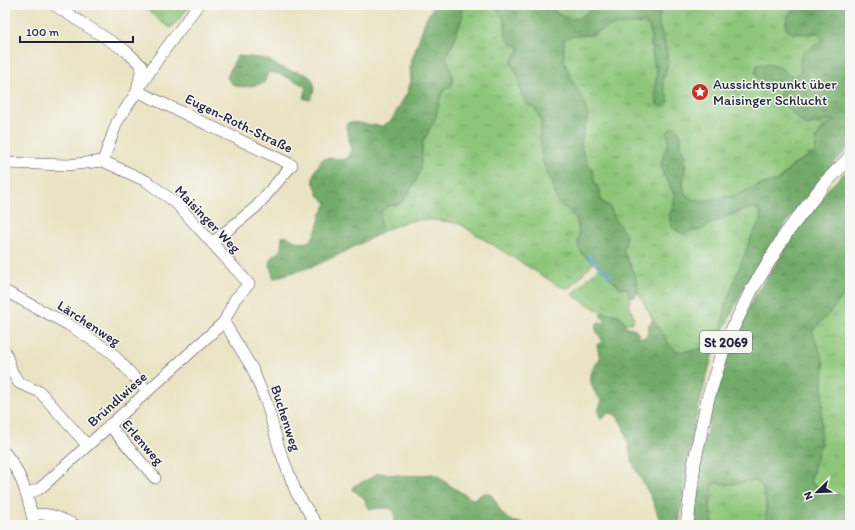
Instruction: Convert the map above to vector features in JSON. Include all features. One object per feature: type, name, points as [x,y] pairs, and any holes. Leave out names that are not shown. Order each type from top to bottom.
[{"type":"main road","name":"St 2069","points":[[687,525],[694,464],[708,398],[725,344],[756,283],[787,232],[825,182],[850,157]]},
{"type":"street","points":[[54,5],[126,51],[142,66],[137,91]]},
{"type":"street","points":[[5,163],[68,165],[103,161],[117,122],[158,59],[198,5]]},
{"type":"street","name":"Eugen-Roth-Straße","points":[[137,91],[292,165],[256,207],[212,243]]},
{"type":"street","name":"Maisinger Weg","points":[[103,161],[146,181],[176,203],[249,284],[235,299],[224,322]]},
{"type":"street","name":"Lärchenweg","points":[[5,291],[69,325],[111,352],[147,392]]},
{"type":"street","name":"Bründlwiese","points":[[26,494],[39,489],[44,485],[224,322]]},
{"type":"street","name":"Buchenweg","points":[[224,322],[252,368],[266,404],[279,448],[296,492],[317,525]]},
{"type":"street","points":[[5,351],[12,372],[19,383],[40,392],[87,445]]},
{"type":"street","name":"Erlenweg","points":[[109,425],[155,478]]},
{"type":"street","points":[[5,453],[16,471],[26,494],[33,520],[40,513],[75,525]]},
{"type":"green space","points":[[143,5],[191,5],[171,28],[161,22]]},
{"type":"green space","points":[[434,5],[472,5],[461,9],[463,15],[453,44],[446,55],[453,79],[451,86],[445,89],[441,95],[435,119],[423,141],[420,170],[416,180],[403,201],[399,204],[388,206],[381,211],[380,223],[383,231],[381,233],[314,266],[274,278],[270,267],[270,261],[271,258],[281,249],[282,237],[284,236],[300,242],[306,242],[313,237],[316,232],[321,214],[327,203],[318,195],[313,177],[316,169],[323,159],[332,158],[343,160],[349,157],[350,145],[346,127],[349,122],[382,126],[391,121],[407,93],[411,81],[410,65],[426,19]]},
{"type":"green space","points":[[472,5],[494,5],[504,21],[507,38],[514,45],[520,48],[511,62],[520,80],[522,96],[528,105],[535,108],[541,120],[540,137],[542,158],[545,168],[552,182],[559,203],[576,218],[579,234],[577,246],[594,262],[571,287],[565,288],[557,285],[458,223],[433,220],[416,220],[405,222],[383,231],[381,226],[381,211],[388,206],[401,203],[409,193],[416,180],[420,170],[423,141],[435,119],[441,95],[445,89],[451,86],[453,79],[446,54],[453,44],[463,15],[461,10],[463,7]]},
{"type":"green space","points":[[494,5],[551,5],[557,13],[565,18],[573,19],[581,17],[598,5],[611,5],[621,8],[635,5],[670,5],[663,9],[659,17],[659,25],[665,43],[668,63],[662,81],[668,99],[666,106],[660,106],[657,104],[655,94],[657,73],[652,53],[650,28],[648,25],[642,23],[609,26],[590,35],[571,36],[564,40],[564,61],[570,77],[583,100],[587,112],[587,120],[581,141],[581,148],[592,169],[594,181],[600,191],[601,201],[609,206],[626,236],[624,250],[638,287],[638,292],[635,297],[631,297],[626,288],[621,288],[605,272],[582,254],[579,247],[579,229],[576,218],[572,213],[558,203],[552,182],[545,168],[542,158],[540,137],[541,120],[535,108],[528,105],[522,96],[520,80],[512,64],[512,60],[519,52],[520,48],[509,41],[506,34],[504,21]]},
{"type":"green space","points":[[551,5],[598,5],[578,18],[568,19],[555,11]]},
{"type":"green space","points":[[670,5],[797,5],[787,19],[786,28],[795,34],[818,33],[822,40],[820,43],[804,52],[800,62],[800,71],[795,76],[788,74],[782,69],[773,65],[766,64],[757,65],[755,72],[774,81],[780,81],[783,87],[779,94],[782,102],[787,105],[793,114],[806,126],[834,119],[822,130],[814,153],[793,165],[781,178],[733,196],[708,200],[695,200],[687,197],[684,191],[683,182],[686,163],[681,144],[681,136],[677,129],[665,151],[662,163],[666,179],[674,196],[670,220],[675,229],[681,233],[691,230],[697,231],[725,217],[751,208],[758,209],[761,215],[761,220],[753,233],[725,308],[721,336],[715,346],[679,352],[669,344],[653,320],[638,292],[633,269],[623,251],[626,241],[623,231],[611,209],[608,205],[601,201],[600,191],[594,181],[592,172],[587,164],[581,148],[581,141],[587,120],[587,112],[583,100],[570,77],[564,61],[564,41],[569,37],[586,36],[606,27],[618,24],[636,24],[647,26],[650,28],[652,53],[657,73],[655,94],[668,99],[662,81],[667,68],[667,58],[665,43],[659,25],[659,17],[663,9]]},
{"type":"green space","points":[[797,5],[850,5],[850,146],[821,177],[782,229],[745,285],[721,336],[725,308],[753,233],[761,220],[761,215],[758,209],[752,208],[729,215],[700,230],[687,232],[685,234],[673,228],[670,218],[674,201],[673,193],[663,174],[661,166],[661,162],[668,144],[668,131],[672,127],[677,129],[681,136],[681,144],[686,163],[683,182],[684,191],[687,197],[695,200],[708,200],[733,196],[760,185],[776,181],[781,178],[793,165],[814,153],[816,150],[815,139],[824,127],[833,122],[834,119],[806,126],[778,97],[783,87],[780,81],[759,79],[756,72],[757,65],[765,65],[779,67],[793,76],[798,75],[800,70],[801,55],[809,48],[820,43],[822,40],[818,33],[795,34],[787,29],[786,21],[790,12]]},
{"type":"green space","points":[[237,56],[265,59],[282,68],[306,74],[312,79],[314,87],[310,100],[303,98],[306,88],[299,83],[276,73],[268,73],[264,83],[243,87],[234,85],[227,77]]},
{"type":"green space","points":[[850,167],[850,291],[846,292],[812,331],[824,363],[820,445],[810,483],[844,497],[848,525],[765,525],[765,495],[758,482],[755,481],[732,484],[714,483],[712,487],[710,504],[714,525],[695,525],[700,457],[722,375],[734,338],[756,294],[793,237],[829,188]]},
{"type":"green space","points":[[599,267],[608,274],[616,284],[627,289],[630,295],[629,304],[634,318],[632,323],[625,323],[624,320],[618,315],[603,313],[572,295]]},
{"type":"green space","points":[[850,291],[850,525],[848,525],[844,497],[810,483],[820,445],[824,363],[812,331],[846,292]]},
{"type":"green space","points":[[602,313],[619,316],[622,318],[626,326],[635,329],[640,337],[643,338],[647,335],[649,325],[653,320],[669,344],[676,351],[690,351],[715,346],[693,427],[679,525],[661,525],[651,497],[634,466],[622,424],[616,415],[611,413],[608,413],[604,418],[599,416],[598,412],[602,401],[592,387],[591,374],[600,359],[597,345],[602,341],[596,330],[596,325],[598,322],[606,322],[600,316]]},
{"type":"green space","points":[[377,473],[409,476],[432,474],[438,476],[449,485],[472,499],[484,493],[489,493],[493,497],[501,512],[507,518],[528,525],[394,525],[394,510],[388,508],[370,509],[364,498],[353,490],[354,486],[373,477]]},
{"type":"green space","points":[[755,481],[760,483],[764,492],[766,510],[765,525],[714,525],[710,510],[714,483],[741,483]]},
{"type":"waterway","points":[[588,256],[596,264]]},
{"type":"waterway","points":[[599,266],[611,276]]},
{"type":"place","name":"Aussichtspunkt über Maisinger Schlucht","points":[[700,92]]}]
